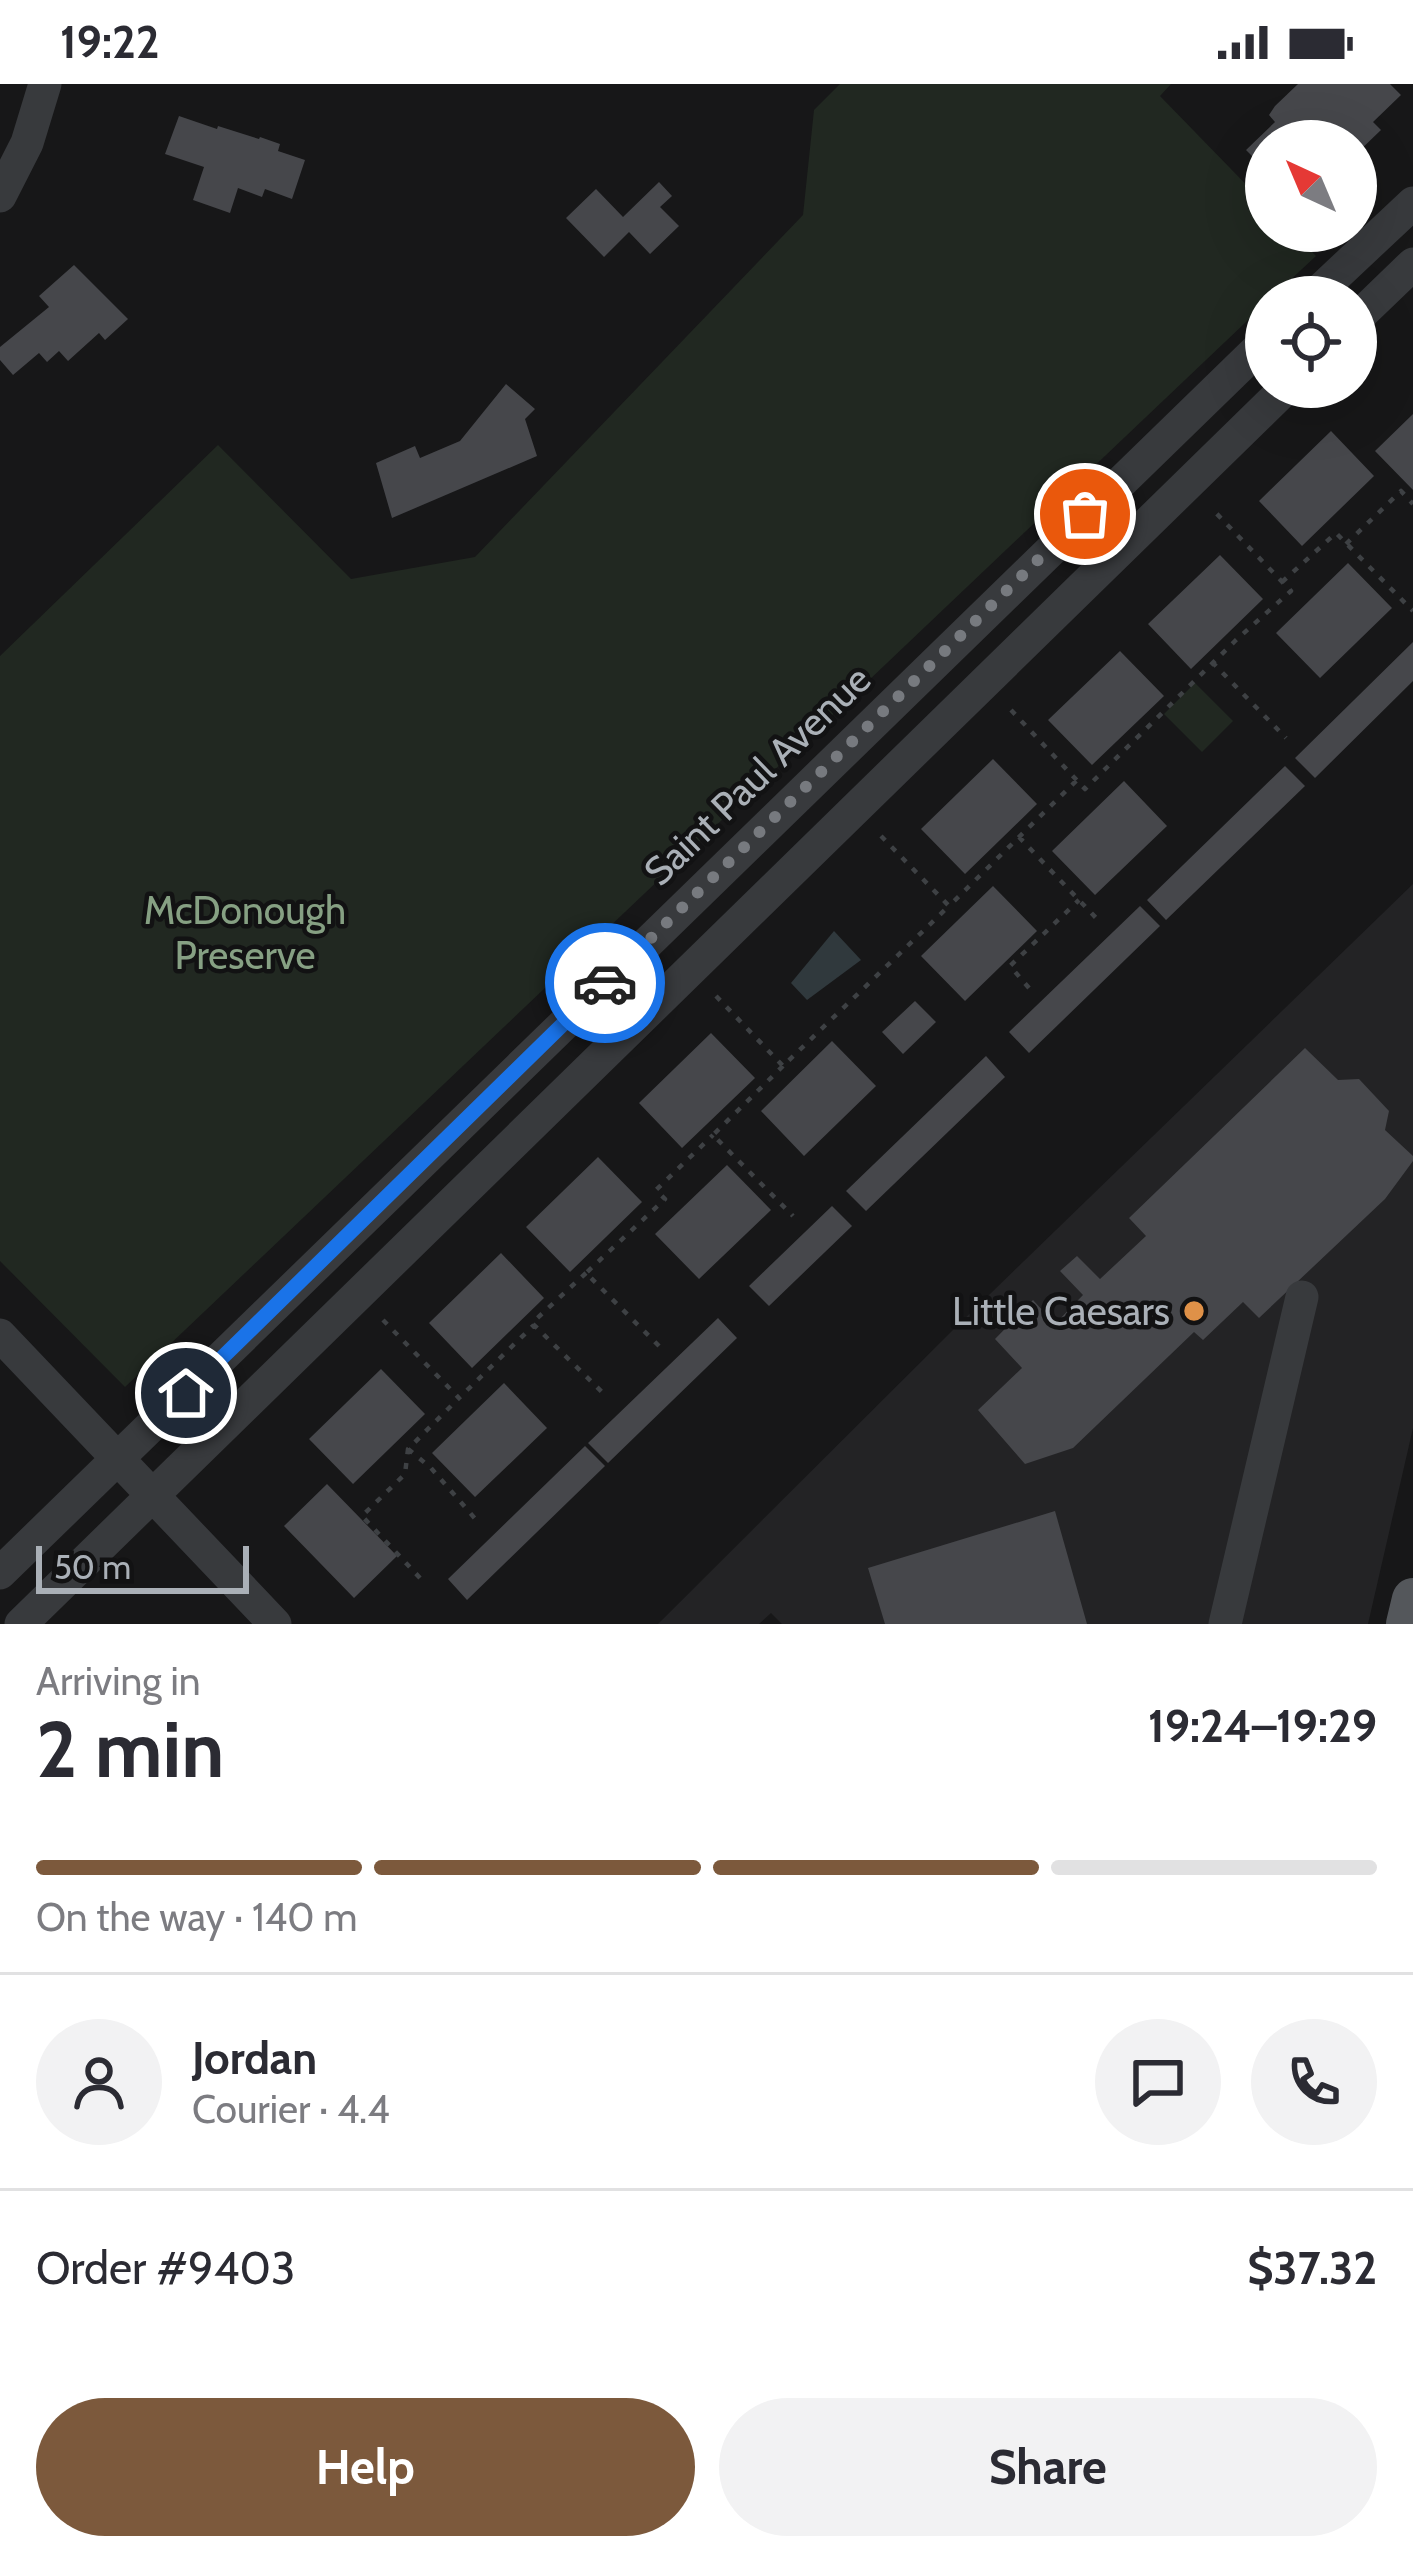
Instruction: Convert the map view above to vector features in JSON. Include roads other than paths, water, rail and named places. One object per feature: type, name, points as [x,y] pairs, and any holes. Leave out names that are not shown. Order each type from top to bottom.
[{"type":"main road","points":[[1407,1624],[1413,1599]]},
{"type":"street","points":[[0,196],[27,143],[46,84]]},
{"type":"street","points":[[1336,276],[1413,203]]},
{"type":"street","points":[[1377,299],[1411,266],[1379,236]]},
{"type":"street","name":"Saint Paul Avenue","points":[[0,1573],[1245,361]]},
{"type":"street","points":[[21,1624],[1266,408]]},
{"type":"street","points":[[1225,1624],[1302,1298]]},
{"type":"street","points":[[0,1335],[275,1624]]},
{"type":"place","name":"Little Caesars","points":[[1194,1311]]},
{"type":"park label","name":"McDonough Preserve","points":[[245,932]]}]
